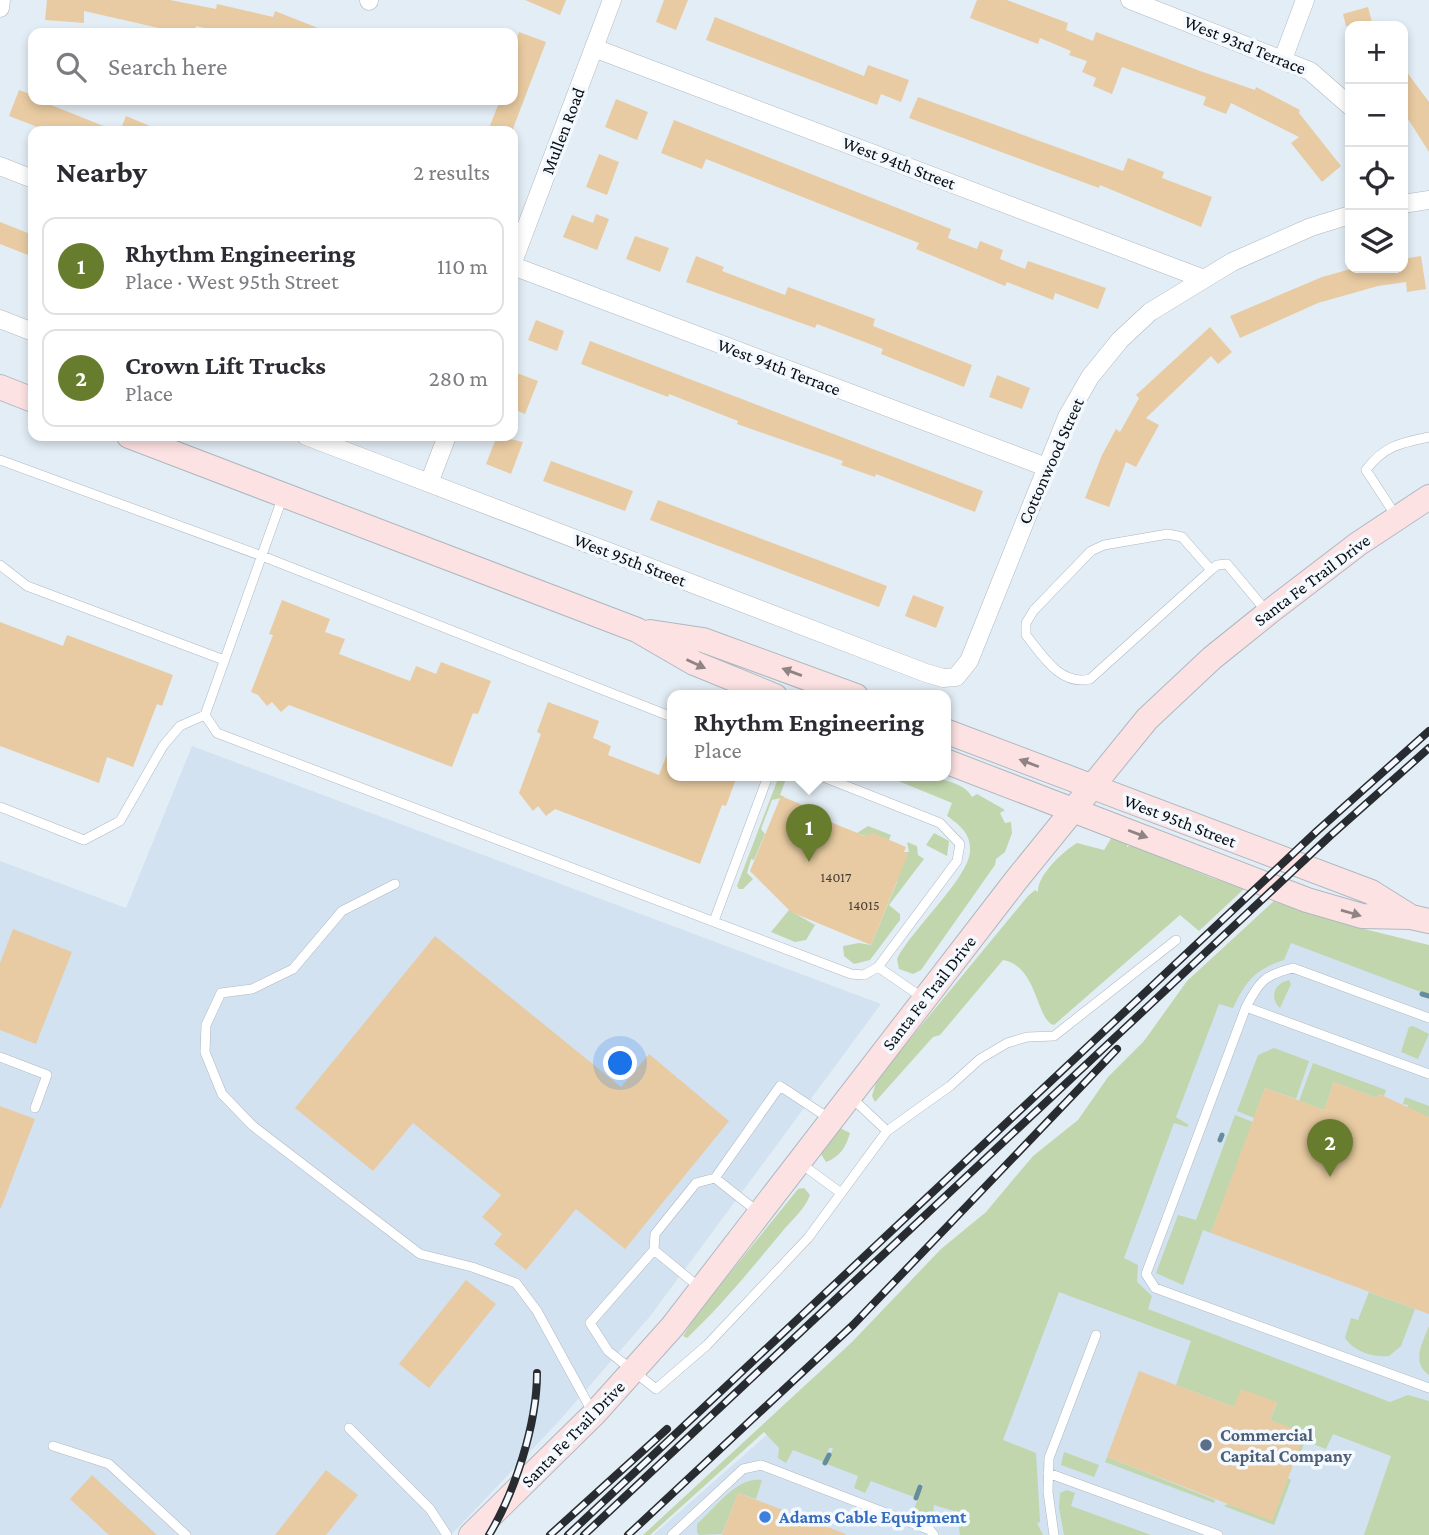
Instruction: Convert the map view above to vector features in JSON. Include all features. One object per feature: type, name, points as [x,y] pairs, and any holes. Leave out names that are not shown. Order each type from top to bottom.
[{"type":"main road","points":[[0,387],[28,398]]},
{"type":"main road","points":[[142,441],[637,630],[694,663],[760,690]]},
{"type":"main road","name":"Santa Fe Trail Drive","points":[[471,1535],[594,1414],[635,1369],[701,1289],[849,1095],[1147,719],[1212,658],[1268,613],[1429,497]]},
{"type":"main road","points":[[637,630],[703,640],[840,690]]},
{"type":"main road","name":"West 95th Street","points":[[951,733],[1371,892],[1420,919]]},
{"type":"main road","name":"West 95th Street","points":[[951,763],[1307,900],[1362,916],[1420,919]]},
{"type":"street","points":[[0,8],[1,0]]},
{"type":"street","name":"Mullen Road","points":[[518,251],[612,0]]},
{"type":"street","name":"West 93rd Terrace","points":[[1130,0],[1311,71],[1345,102]]},
{"type":"street","points":[[1283,59],[1305,0]]},
{"type":"street","name":"West 94th Street","points":[[594,48],[1204,279]]},
{"type":"street","points":[[0,166],[28,177]]},
{"type":"street","points":[[1408,201],[1429,200]]},
{"type":"street","name":"Cottonwood Street","points":[[956,677],[963,672],[969,661],[1067,417],[1084,387],[1120,340],[1150,312],[1232,262],[1300,232],[1345,217]]},
{"type":"street","name":"West 94th Terrace","points":[[518,266],[1046,467]]},
{"type":"street","points":[[0,319],[28,330]]},
{"type":"street","name":"West 95th Street","points":[[319,441],[926,673],[943,678],[956,677]]},
{"type":"street","points":[[429,483],[445,441]]},
{"type":"lane","points":[[1397,518],[1366,470],[1377,454],[1392,444],[1429,438]]},
{"type":"lane","points":[[0,460],[262,556],[667,715]]},
{"type":"lane","points":[[0,807],[84,840],[120,821],[163,746],[180,726],[205,715],[283,495]]},
{"type":"lane","points":[[1211,570],[1182,537],[1175,535],[1104,545],[1091,551],[1034,610],[1026,623],[1026,635],[1054,670],[1080,682],[1090,679],[1211,570],[1217,565],[1227,564],[1268,613]]},
{"type":"lane","points":[[0,565],[27,586],[224,660]]},
{"type":"lane","points":[[205,715],[218,733],[851,974],[864,975],[878,967],[957,861],[960,844],[940,824],[833,781]]},
{"type":"lane","points":[[714,921],[766,781]]},
{"type":"lane","points":[[395,884],[342,911],[293,969],[252,989],[221,993],[206,1025],[205,1052],[222,1094],[253,1126],[382,1228],[420,1254],[472,1267],[516,1283],[537,1311],[594,1414]]},
{"type":"lane","points":[[830,1120],[780,1086],[715,1178],[696,1183],[656,1234],[654,1250],[590,1323],[608,1351],[635,1369],[656,1389],[707,1345],[808,1238],[887,1131],[950,1086],[980,1059],[1007,1043],[1027,1037],[1054,1036],[1177,940]]},
{"type":"lane","points":[[878,967],[925,999]]},
{"type":"lane","points":[[1429,1018],[1293,968],[1271,974],[1257,987],[1246,1007],[1146,1267],[1149,1281],[1156,1288],[1429,1388]]},
{"type":"lane","points":[[1246,1007],[1429,1074]]},
{"type":"lane","points":[[0,1057],[47,1075],[35,1108]]},
{"type":"lane","points":[[849,1095],[887,1131]]},
{"type":"lane","points":[[799,1162],[841,1193]]},
{"type":"lane","points":[[715,1178],[760,1213]]},
{"type":"lane","points":[[654,1250],[701,1289]]},
{"type":"lane","points":[[1054,1535],[1049,1458],[1096,1335]]},
{"type":"lane","points":[[349,1428],[430,1509],[447,1535]]},
{"type":"lane","points":[[53,1446],[109,1464],[186,1535]]},
{"type":"lane","points":[[672,1535],[743,1469],[761,1465],[930,1530],[934,1535]]},
{"type":"lane","points":[[1048,1473],[1218,1535]]},
{"type":"shaded area","points":[[192,746],[881,1004],[651,1315],[559,1421],[451,1535],[0,1535],[0,861],[126,908]]},
{"type":"shaded area","points":[[1287,922],[1429,962],[1429,1535],[653,1535],[843,1368]]},
{"type":"green space","points":[[777,781],[785,781],[780,795],[785,797],[772,800],[761,829],[765,834],[754,860],[751,859],[747,873],[753,879],[743,889],[737,886]]},
{"type":"green space","points":[[898,781],[946,781],[957,784],[972,797],[977,794],[1005,810],[1000,813],[1005,823],[1011,822],[1012,833],[1005,852],[996,859],[995,865],[921,970],[913,974],[899,969],[897,959],[960,875],[970,851],[964,830],[947,816],[952,803]]},
{"type":"green space","points":[[868,826],[891,835],[888,842],[872,834],[869,837],[857,833]]},
{"type":"green space","points":[[934,833],[949,841],[947,856],[926,845]]},
{"type":"green space","points":[[1112,837],[1127,844],[1127,847],[1131,845],[1212,878],[1245,888],[1199,931],[1180,915],[1054,1025],[1043,1014],[1023,972],[1015,964],[1003,960],[940,1035],[933,1037],[875,1102],[872,1096],[877,1079],[1028,896],[1035,890],[1038,892],[1042,879],[1052,865],[1077,843],[1104,850]]},
{"type":"green space","points":[[907,842],[917,846],[918,855],[924,859],[889,905],[900,914],[900,920],[870,960],[854,964],[844,956],[843,946],[859,943],[871,945],[897,882],[894,880],[905,852],[909,852]]},
{"type":"green space","points":[[1275,900],[1344,924],[1429,945],[1429,995],[1291,943],[1284,960],[1266,967],[1252,977],[1233,1008],[1219,1004],[1176,1117],[1189,1125],[1187,1127],[1174,1123],[1124,1258],[1138,1265],[1137,1282],[1152,1296],[1148,1309],[1390,1402],[1408,1395],[1429,1401],[1429,1535],[1364,1535],[1391,1456],[1333,1434],[1326,1449],[1305,1441],[1297,1463],[1294,1462],[1304,1434],[1270,1420],[1277,1403],[1234,1407],[1176,1385],[1191,1341],[1059,1292],[1003,1440],[1036,1453],[1040,1522],[1037,1523],[1043,1535],[960,1535],[957,1512],[934,1505],[933,1512],[927,1516],[913,1511],[923,1487],[922,1483],[914,1497],[871,1481],[865,1493],[854,1488],[858,1476],[827,1464],[833,1448],[829,1448],[824,1462],[793,1450],[786,1463],[778,1458],[779,1448],[764,1432],[650,1535],[643,1535],[852,1342],[941,1249],[986,1212],[1033,1156],[1078,1120],[1108,1077],[1144,1041],[1187,981]]},
{"type":"green space","points":[[789,910],[815,925],[806,940],[795,942],[771,932]]},
{"type":"green space","points":[[1289,980],[1291,984],[1280,1008],[1275,1000],[1275,991],[1280,984]]},
{"type":"green space","points":[[1413,1026],[1429,1034],[1418,1059],[1401,1052],[1409,1027]]},
{"type":"green space","points":[[1274,1048],[1309,1061],[1296,1099],[1265,1088],[1254,1118],[1237,1111],[1258,1055]]},
{"type":"green space","points":[[1313,1063],[1386,1090],[1384,1096],[1379,1094],[1377,1098],[1334,1082],[1324,1110],[1299,1101]]},
{"type":"green space","points":[[1405,1097],[1429,1106],[1429,1117],[1407,1109],[1408,1105],[1403,1104]]},
{"type":"green space","points":[[1235,1115],[1253,1122],[1211,1233],[1203,1230],[1183,1285],[1156,1273],[1178,1215],[1196,1220]]},
{"type":"green space","points":[[840,1128],[850,1133],[847,1143],[839,1154],[826,1162],[821,1154]]},
{"type":"green space","points":[[804,1188],[810,1195],[801,1210],[712,1313],[687,1338],[683,1336],[696,1315],[798,1189]]},
{"type":"green space","points":[[1369,1292],[1415,1309],[1401,1346],[1389,1356],[1364,1353],[1353,1347],[1345,1338],[1351,1318],[1358,1320]]},
{"type":"green space","points":[[1429,1326],[1429,1375],[1419,1359]]},
{"type":"green space","points":[[1064,1452],[1099,1465],[1094,1477],[1061,1465]]},
{"type":"green space","points":[[1107,1457],[1215,1500],[1214,1503],[1105,1462]]},
{"type":"green space","points":[[1288,1478],[1291,1480],[1274,1525],[1224,1506],[1228,1504],[1272,1520]]},
{"type":"green space","points":[[762,1480],[756,1499],[738,1493],[722,1534],[699,1535],[697,1524],[727,1494],[744,1483]]},
{"type":"green space","points":[[1067,1490],[1075,1493],[1071,1506],[1151,1535],[1064,1535],[1059,1508],[1060,1493]]},
{"type":"building","points":[[47,0],[170,0],[216,9],[217,4],[273,17],[275,11],[318,28],[159,28],[84,11],[84,23],[45,20]]},
{"type":"building","points":[[525,0],[566,0],[560,15]]},
{"type":"building","points":[[664,0],[688,0],[676,30],[656,22]]},
{"type":"building","points":[[977,0],[1007,0],[1068,23],[1066,30],[1093,41],[1096,32],[1255,90],[1256,87],[1300,110],[1299,113],[1341,166],[1322,182],[1291,143],[1299,137],[1231,103],[1226,114],[1203,105],[1206,97],[1122,67],[1112,94],[1093,86],[1096,78],[1082,72],[1087,61],[1069,55],[1071,51],[1040,38],[1038,44],[970,18]]},
{"type":"building","points":[[1368,7],[1372,21],[1345,22],[1343,14]]},
{"type":"building","points":[[715,17],[864,76],[868,65],[909,80],[901,102],[881,94],[877,105],[706,40]]},
{"type":"building","points":[[519,32],[546,42],[514,126],[490,126],[498,105],[518,105]]},
{"type":"building","points":[[1408,74],[1429,102],[1429,152],[1408,119]]},
{"type":"building","points":[[19,90],[28,93],[28,105],[51,105],[104,126],[35,126],[9,116]]},
{"type":"building","points":[[918,97],[1123,171],[1128,158],[1164,172],[1162,178],[1212,197],[1201,227],[1100,185],[1099,188],[909,118]]},
{"type":"building","points":[[616,99],[648,112],[637,140],[605,127]]},
{"type":"building","points":[[126,116],[150,126],[122,126]]},
{"type":"building","points":[[674,120],[951,229],[948,238],[977,249],[980,241],[1003,250],[1000,259],[1025,269],[1028,261],[1106,288],[1098,309],[1055,293],[1053,300],[1007,282],[1005,286],[916,249],[919,243],[706,159],[702,169],[661,153]]},
{"type":"building","points":[[599,154],[619,162],[607,195],[586,187]]},
{"type":"building","points":[[596,214],[609,219],[597,250],[563,237],[572,215],[593,223]]},
{"type":"building","points":[[0,222],[28,233],[28,255],[0,244]]},
{"type":"building","points":[[635,236],[669,248],[660,272],[626,259]]},
{"type":"building","points":[[696,256],[724,267],[722,271],[785,295],[788,287],[875,319],[873,326],[972,365],[964,387],[881,354],[883,349],[817,324],[815,328],[686,282]]},
{"type":"building","points":[[1421,256],[1426,289],[1407,292],[1406,282],[1378,286],[1318,303],[1240,338],[1230,316],[1322,277],[1345,271],[1345,273],[1408,273],[1408,258]]},
{"type":"building","points":[[536,320],[564,331],[557,351],[528,340]]},
{"type":"building","points":[[1210,327],[1232,352],[1218,364],[1211,356],[1146,418],[1159,425],[1136,467],[1126,462],[1109,507],[1085,498],[1102,455],[1116,429],[1120,432],[1139,398],[1136,395]]},
{"type":"building","points":[[590,341],[983,491],[975,512],[876,474],[875,477],[841,465],[843,461],[737,424],[738,421],[669,394],[668,397],[581,364]]},
{"type":"building","points":[[518,373],[538,381],[525,414],[518,411]]},
{"type":"building","points":[[997,375],[1030,388],[1022,409],[989,397]]},
{"type":"building","points":[[495,441],[523,442],[511,474],[486,464]]},
{"type":"building","points":[[551,461],[633,491],[625,511],[543,481]]},
{"type":"building","points":[[658,500],[887,586],[879,607],[650,520]]},
{"type":"building","points":[[913,595],[944,607],[936,628],[905,616]]},
{"type":"building","points":[[282,600],[330,619],[325,632],[345,639],[339,654],[410,681],[416,666],[436,674],[441,662],[491,681],[478,714],[473,713],[452,767],[289,705],[281,712],[272,702],[267,706],[258,695],[251,692],[273,635],[269,634]]},
{"type":"building","points":[[0,622],[63,646],[67,635],[173,675],[162,706],[157,704],[133,767],[107,757],[99,783],[0,746]]},
{"type":"building","points":[[548,702],[599,721],[593,738],[611,746],[608,755],[659,775],[667,754],[667,781],[735,781],[726,806],[722,805],[700,864],[555,809],[546,816],[538,806],[533,811],[519,793],[541,734],[537,732]]},
{"type":"building","points":[[781,796],[812,809],[814,815],[840,826],[865,836],[873,833],[906,847],[904,852],[908,854],[871,945],[791,912],[750,871]]},
{"type":"building","points":[[13,929],[72,952],[36,1044],[0,1030],[0,963]]},
{"type":"building","points":[[435,936],[621,1087],[649,1054],[729,1121],[625,1249],[576,1209],[526,1270],[494,1244],[502,1234],[482,1217],[501,1195],[413,1123],[373,1171],[295,1108]]},
{"type":"building","points":[[1334,1082],[1377,1098],[1379,1094],[1429,1117],[1429,1314],[1211,1233],[1265,1088],[1324,1110]]},
{"type":"building","points":[[0,1106],[35,1119],[1,1208],[0,1208]]},
{"type":"building","points":[[466,1280],[496,1304],[429,1388],[399,1364]]},
{"type":"building","name":"Commercial Capital Company","points":[[1139,1371],[1234,1407],[1241,1389],[1277,1402],[1270,1420],[1305,1433],[1272,1521],[1107,1457]]},
{"type":"building","points":[[326,1470],[358,1495],[326,1535],[275,1535]]},
{"type":"building","points":[[92,1475],[157,1535],[109,1535],[70,1499]]},
{"type":"building","name":"Adams Cable Equipment","points":[[738,1493],[846,1534],[722,1535]]},
{"type":"waterway","points":[[1422,994],[1429,996]]},
{"type":"waterway","points":[[1220,1140],[1222,1135]]},
{"type":"waterway","points":[[825,1463],[829,1455]]},
{"type":"waterway","points":[[916,1498],[920,1487]]},
{"type":"railway","points":[[568,1535],[1317,831],[1429,731]]},
{"type":"railway","points":[[584,1535],[1330,836],[1429,748]]},
{"type":"railway","points":[[628,1535],[853,1325],[1117,1049]]},
{"type":"railway","points":[[489,1535],[499,1518],[523,1457],[533,1414],[537,1373]]},
{"type":"railway","points":[[550,1535],[667,1429]]},
{"type":"place","name":"Rhythm Engineering","points":[[809,862]]},
{"type":"place","name":"Crown Lift Trucks","points":[[1330,1177]]},
{"type":"place","name":"Commercial Capital Company","points":[[1206,1445]]},
{"type":"place","name":"Adams Cable Equipment","points":[[765,1517]]}]
